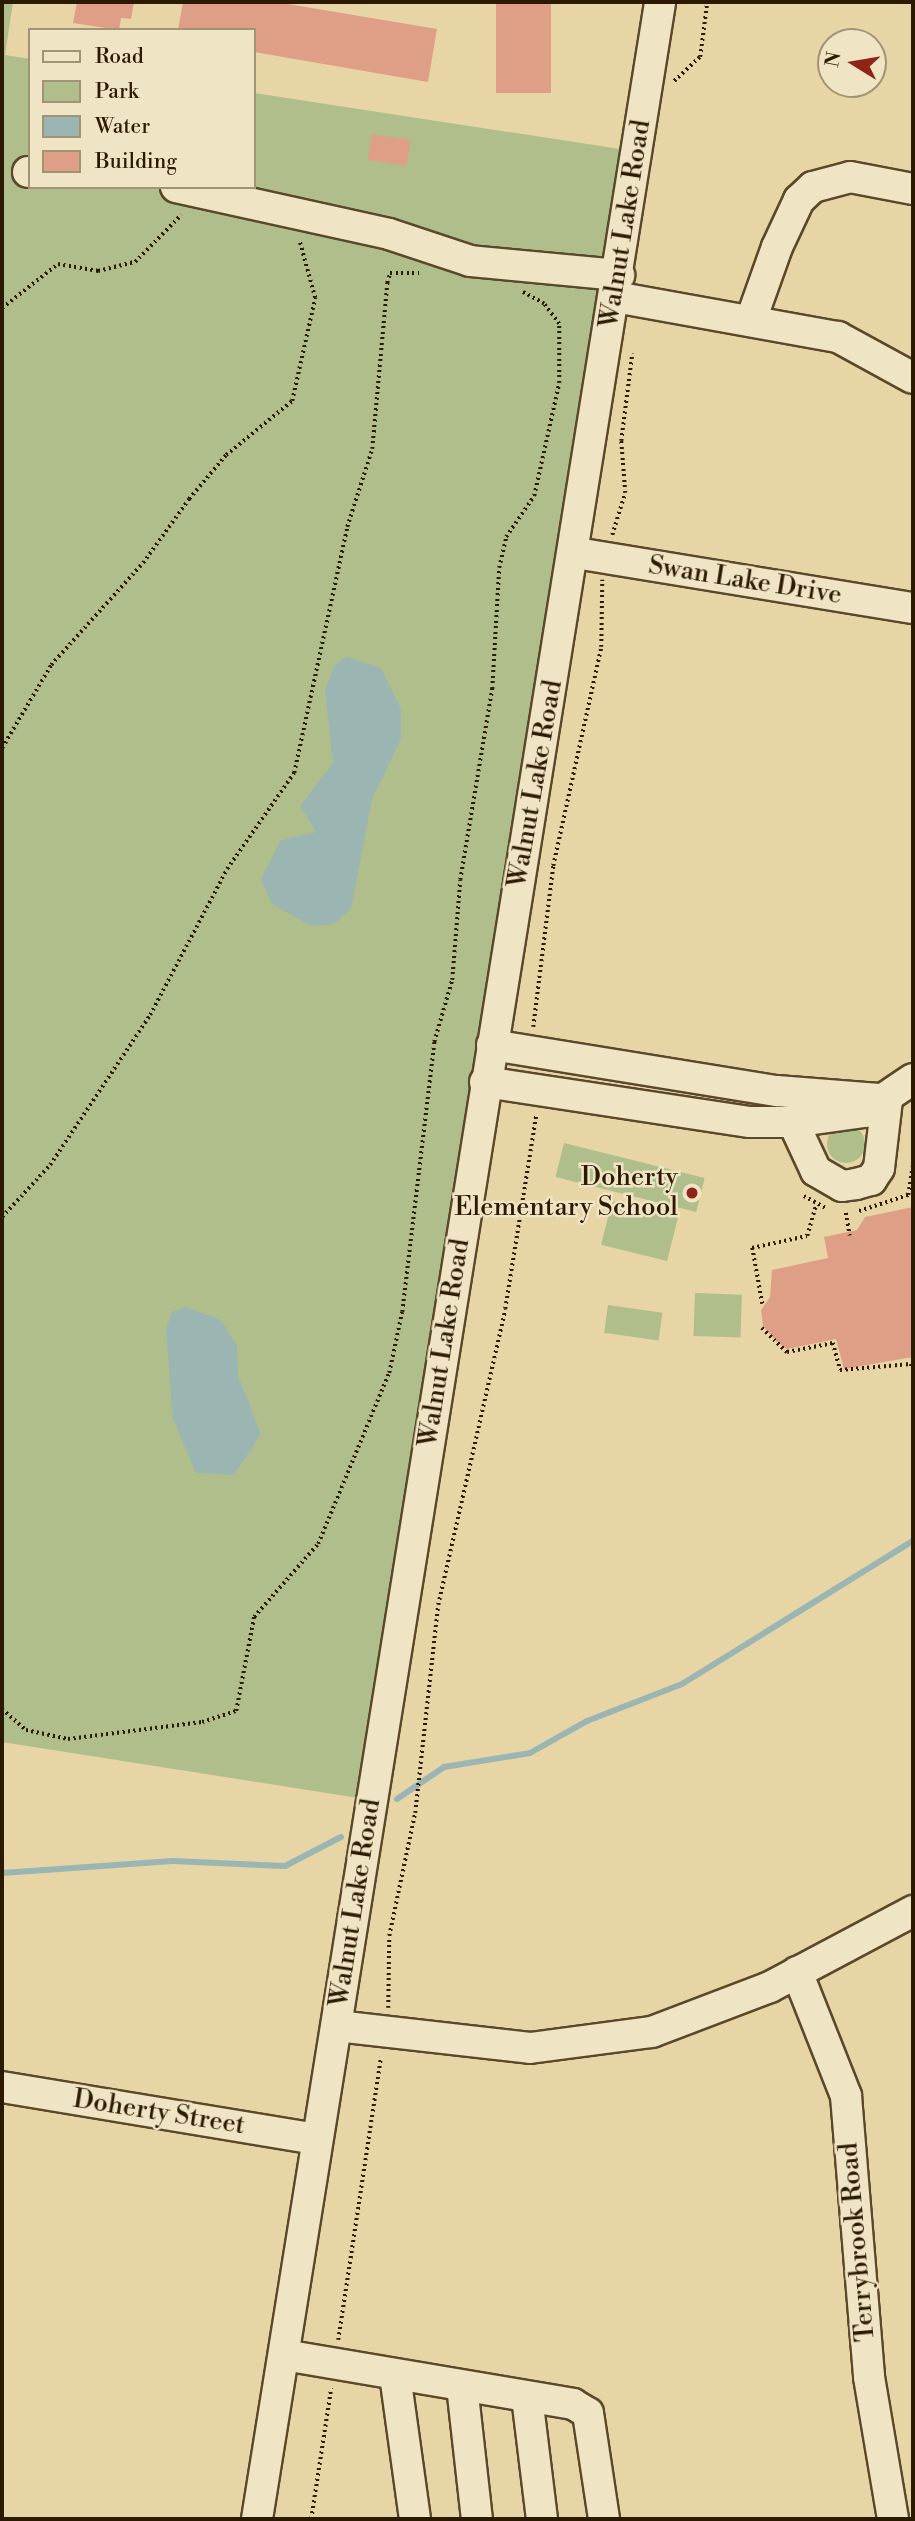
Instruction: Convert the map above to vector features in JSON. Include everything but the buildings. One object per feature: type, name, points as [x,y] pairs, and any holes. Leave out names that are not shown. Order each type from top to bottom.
[{"type":"street","name":"Walnut Lake Road","points":[[257,2519],[485,1082],[576,553],[660,2]]},
{"type":"street","points":[[751,320],[777,247],[799,200],[813,187],[850,177],[913,189]]},
{"type":"street","points":[[182,200],[376,231],[470,261],[617,286],[751,320],[849,340],[913,378]]},
{"type":"street","name":"Swan Lake Drive","points":[[576,553],[913,608]]},
{"type":"street","points":[[492,1045],[777,1091],[887,1100]]},
{"type":"street","points":[[485,1082],[536,1102],[750,1122],[793,1122],[864,1112],[887,1100],[913,1079]]},
{"type":"street","points":[[793,1122],[816,1171],[842,1186],[856,1184],[872,1180],[879,1168],[887,1100]]},
{"type":"street","points":[[337,2026],[384,2034],[530,2048],[652,2032],[797,1972],[913,1911]]},
{"type":"street","name":"Terrybrook Road","points":[[797,1972],[846,2095],[869,2377],[893,2519]]},
{"type":"street","name":"Doherty Street","points":[[2,2087],[316,2139]]},
{"type":"street","points":[[284,2355],[335,2366],[527,2397],[588,2413],[604,2519]]},
{"type":"street","points":[[395,2375],[415,2519]]},
{"type":"street","points":[[462,2386],[477,2519]]},
{"type":"street","points":[[527,2397],[542,2519]]},
{"type":"path","points":[[671,86],[700,57],[707,2]]},
{"type":"path","points":[[2,308],[58,264],[98,271],[135,262],[182,200]]},
{"type":"path","points":[[2,748],[51,665],[142,564],[189,499],[226,455],[292,401],[316,298],[307,256],[291,232]]},
{"type":"path","points":[[2,1217],[50,1166],[150,1015],[227,869],[294,773],[346,527],[372,449],[372,393],[390,272],[430,274]]},
{"type":"path","points":[[2,1709],[26,1730],[68,1739],[202,1722],[236,1711],[254,1617],[318,1544],[389,1373],[402,1312],[434,1042],[452,980],[460,880],[492,689],[502,551],[517,514],[534,496],[559,383],[561,339],[553,312],[508,288]]},
{"type":"path","points":[[534,1053],[534,986],[572,758],[601,648],[606,559],[625,493],[621,441],[633,342]]},
{"type":"path","points":[[536,1102],[547,1116]]},
{"type":"path","points":[[311,2519],[393,1980],[388,1936],[415,1813],[449,1541],[505,1309],[536,1102]]},
{"type":"path","points":[[798,1183],[816,1205],[846,1213],[899,1203],[908,1195],[913,1164]]},
{"type":"path","points":[[908,1195],[913,1199]]},
{"type":"path","points":[[762,1304],[752,1248],[807,1236],[816,1205]]},
{"type":"path","points":[[846,1213],[850,1236]]},
{"type":"path","points":[[762,1328],[787,1352],[833,1343],[840,1370],[911,1364],[913,1370]]},
{"type":"green space","points":[[2,2],[13,2],[5,55],[28,59],[28,189],[256,189],[256,93],[633,151],[371,1800],[2,1742]]},
{"type":"green space","points":[[846,1125],[859,1131],[865,1144],[859,1157],[846,1163],[833,1157],[827,1144],[833,1131]]},
{"type":"green space","points":[[564,1143],[705,1178],[696,1212],[556,1177]]},
{"type":"green space","points":[[612,1201],[678,1217],[667,1261],[601,1245]]},
{"type":"green space","points":[[695,1293],[742,1295],[740,1338],[693,1336]]},
{"type":"green space","points":[[608,1305],[662,1313],[659,1340],[604,1333]]},
{"type":"water","points":[[347,657],[381,668],[401,709],[401,739],[372,799],[351,909],[334,924],[311,926],[272,904],[261,879],[281,840],[316,832],[300,806],[333,763],[325,690],[335,665]]},
{"type":"water","points":[[185,1307],[221,1320],[237,1346],[238,1376],[261,1434],[234,1475],[196,1473],[173,1419],[166,1329],[172,1312]]},
{"type":"waterway","points":[[397,1799],[444,1767],[530,1753],[587,1721],[682,1684],[913,1541]]},
{"type":"waterway","points":[[2,1873],[173,1861],[285,1866],[341,1837]]},
{"type":"place","name":"Doherty Elementary School","points":[[692,1193]]}]
